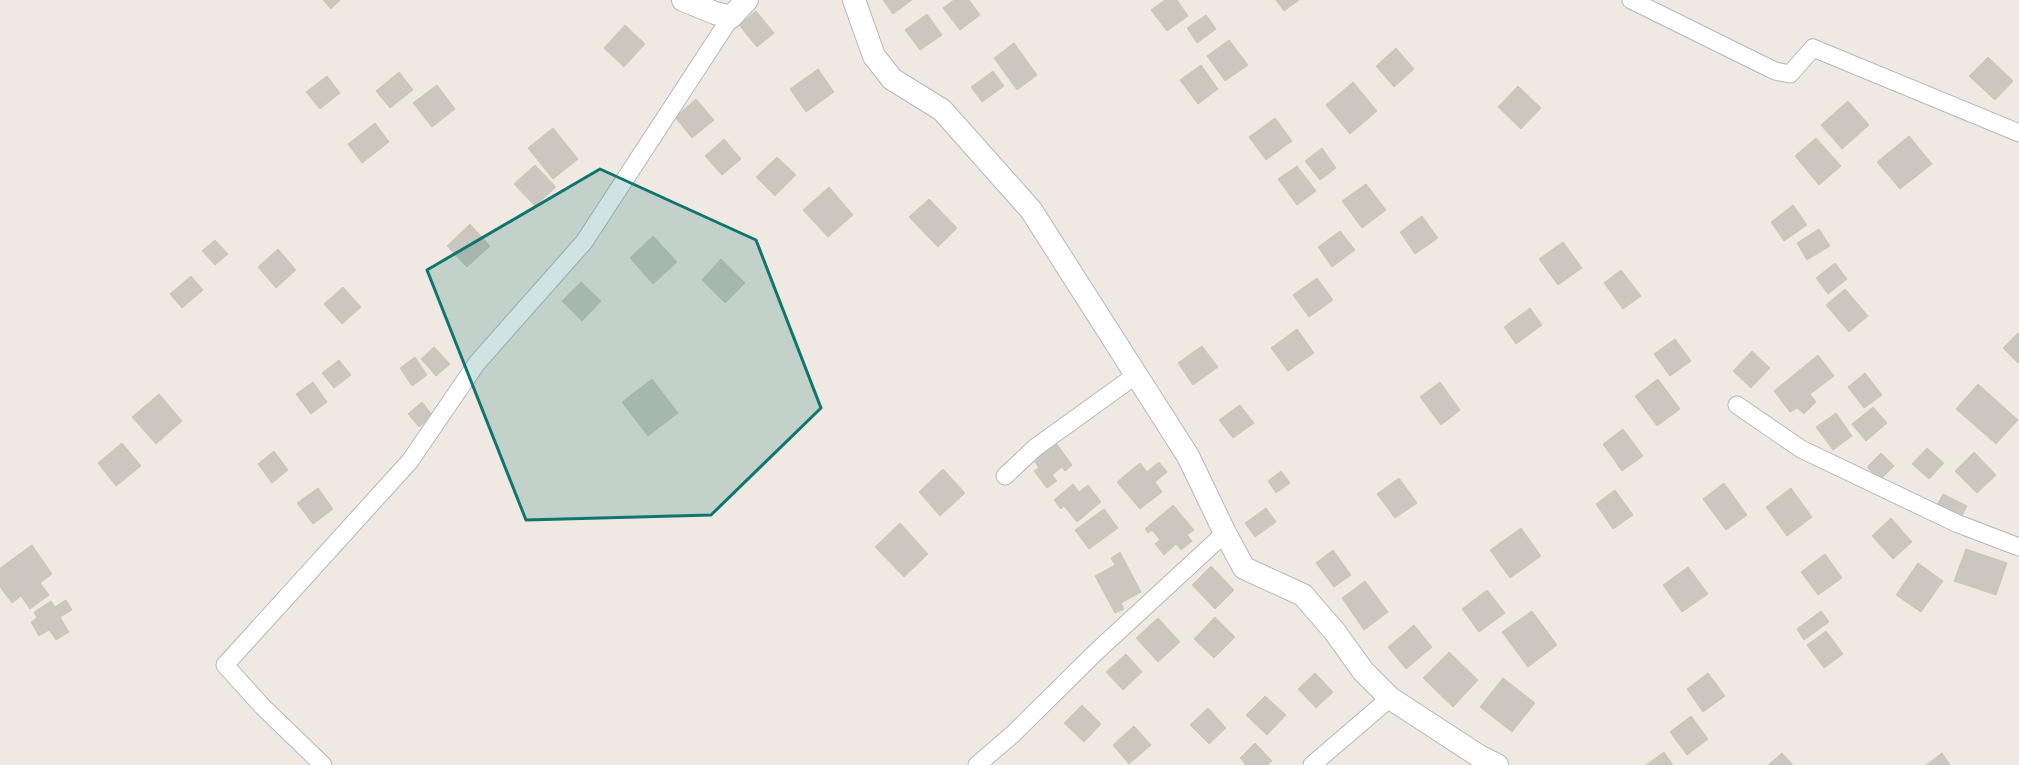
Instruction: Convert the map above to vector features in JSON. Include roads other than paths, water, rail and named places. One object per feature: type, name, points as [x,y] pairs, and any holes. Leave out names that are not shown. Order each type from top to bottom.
[{"type":"street","points":[[683,0],[731,17]]},
{"type":"street","points":[[323,765],[262,706],[225,665],[410,461],[477,363],[584,242],[731,17],[747,0]]},
{"type":"street","points":[[854,0],[874,56],[892,79],[942,110],[1031,210],[1188,456],[1225,533],[1244,568],[1303,595],[1335,632],[1363,671],[1390,698],[1479,756],[1497,765]]},
{"type":"street","points":[[1631,0],[1775,71],[1790,74],[1813,48],[2019,133]]},
{"type":"street","points":[[1005,476],[1036,447],[1136,375]]},
{"type":"street","points":[[1736,405],[1801,449],[1956,524],[2019,547]]},
{"type":"street","points":[[977,765],[1013,734],[1096,652],[1225,533]]},
{"type":"street","points":[[1312,765],[1390,698]]}]
